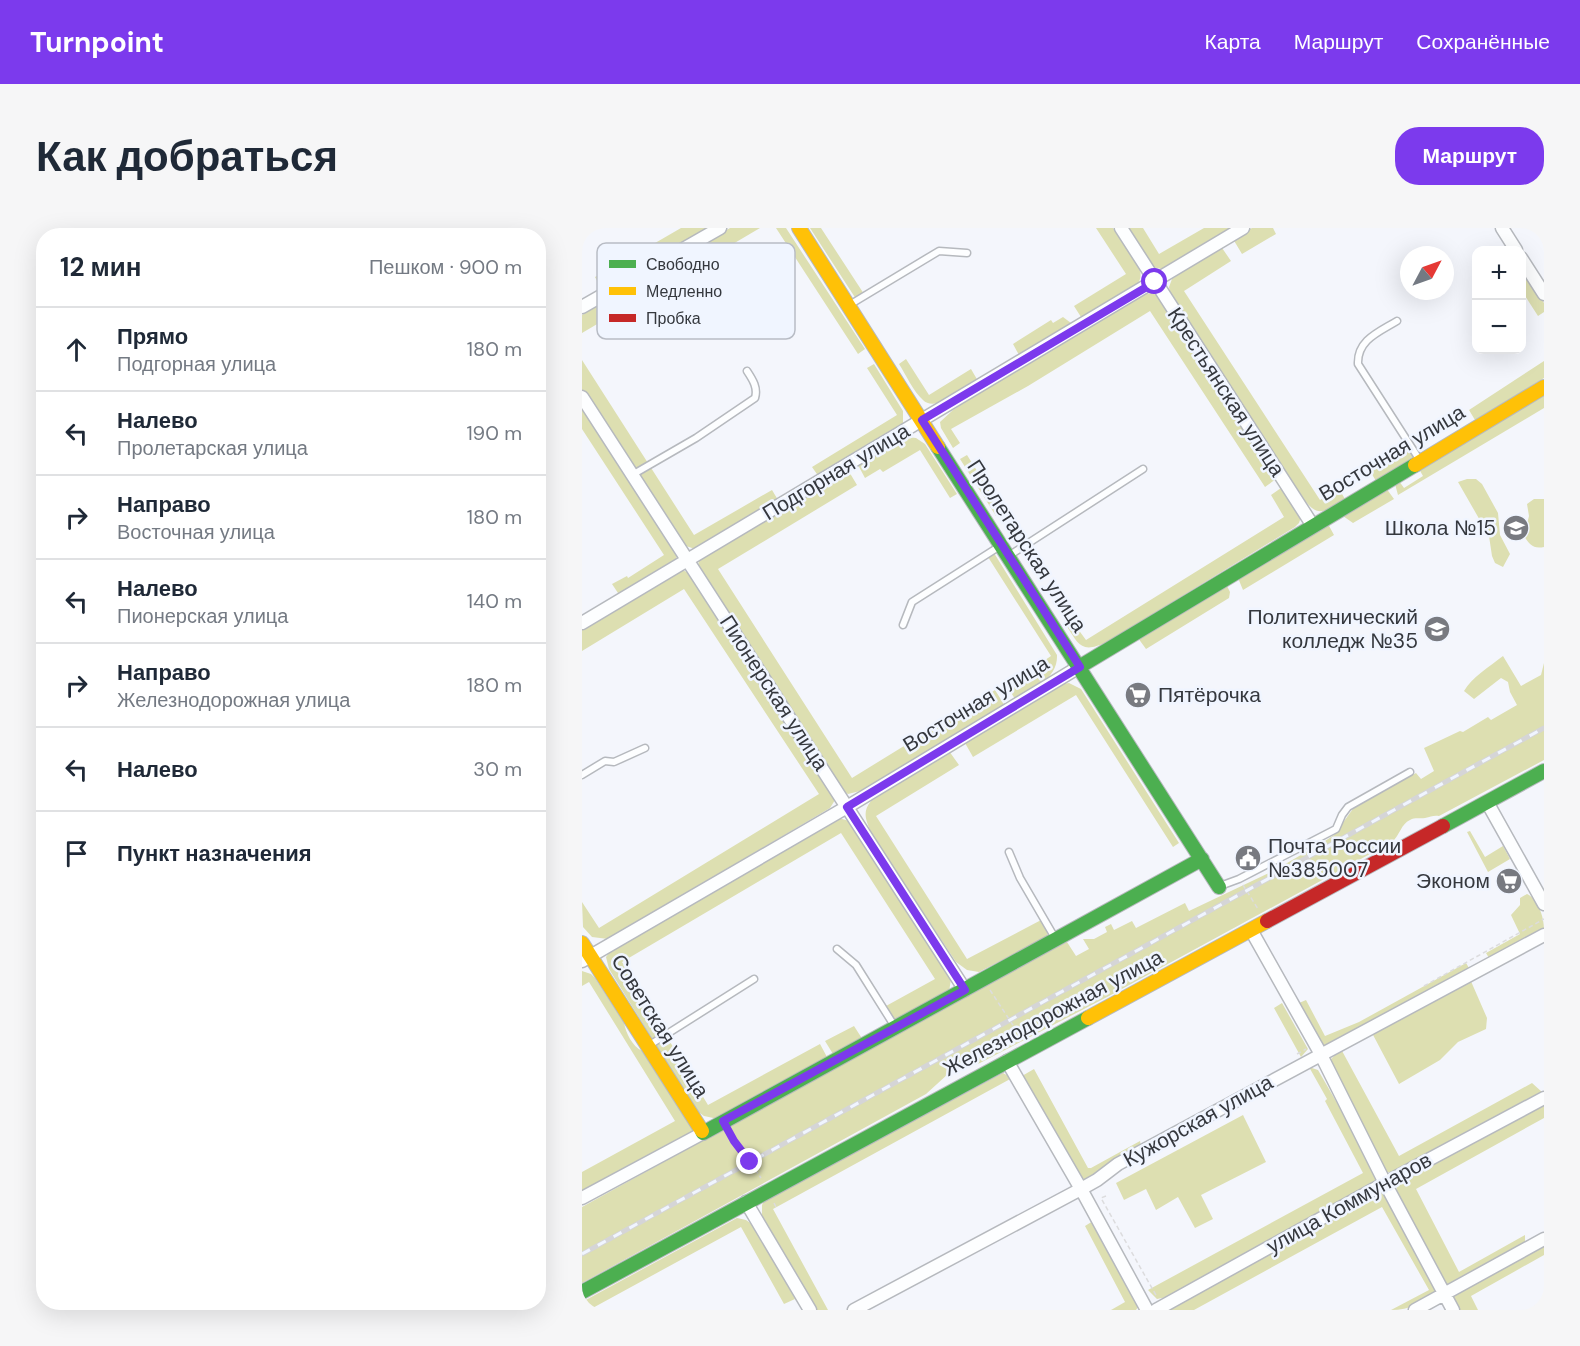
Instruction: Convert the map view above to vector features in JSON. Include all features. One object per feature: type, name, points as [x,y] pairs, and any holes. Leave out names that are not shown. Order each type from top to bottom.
[{"type":"street","points":[[694,243],[720,228]]},
{"type":"street","name":"Пролетарская улица","points":[[799,228],[1219,887]]},
{"type":"street","name":"Крестьянская улица","points":[[1121,228],[1313,526]]},
{"type":"street","name":"Подгорная улица","points":[[582,623],[1243,228]]},
{"type":"street","points":[[1502,228],[1513,246]]},
{"type":"street","points":[[1526,266],[1544,294]]},
{"type":"street","points":[[582,307],[597,298]]},
{"type":"street","name":"Восточная улица","points":[[586,959],[847,807],[1544,387]]},
{"type":"street","name":"Пионерская улица","points":[[582,397],[965,990]]},
{"type":"street","name":"Железнодорожная улица","points":[[582,1292],[1544,771]]},
{"type":"street","points":[[1488,802],[1544,904]]},
{"type":"street","points":[[582,1198],[896,1028],[1202,858]]},
{"type":"street","points":[[1251,930],[1317,1050],[1453,1310]]},
{"type":"street","name":"Кужорская улица","points":[[854,1310],[1081,1189],[1118,1164],[1317,1050],[1544,935]]},
{"type":"street","name":"Советская улица","points":[[582,942],[586,959],[648,1046],[703,1132]]},
{"type":"street","points":[[1007,1061],[1147,1310]]},
{"type":"street","name":"улица Коммунаров","points":[[1157,1305],[1544,1098]]},
{"type":"street","points":[[746,1202],[810,1310]]},
{"type":"street","points":[[1415,1310],[1544,1239]]},
{"type":"lane","points":[[849,306],[939,251],[967,254]]},
{"type":"lane","points":[[1397,321],[1360,347],[1358,364],[1421,461]]},
{"type":"lane","points":[[632,476],[696,438],[755,398],[757,392],[754,381],[747,371]]},
{"type":"lane","points":[[903,625],[912,602],[1143,469]]},
{"type":"lane","points":[[582,775],[605,761],[614,762],[645,748]]},
{"type":"lane","points":[[1219,887],[1336,829],[1348,807],[1410,772]]},
{"type":"lane","points":[[1009,852],[1020,878],[1056,940]]},
{"type":"lane","points":[[837,949],[856,965],[896,1028]]},
{"type":"lane","points":[[648,1046],[754,980]]},
{"type":"path","points":[[1239,879],[1266,922]]},
{"type":"path","points":[[1422,987],[1544,919]]},
{"type":"path","points":[[983,980],[1029,1049]]},
{"type":"path","points":[[1300,1059],[1297,1054],[1317,1050]]},
{"type":"path","points":[[723,1121],[768,1190],[777,1209]]},
{"type":"path","points":[[1106,1196],[1101,1198],[1157,1305]]},
{"type":"green space","points":[[681,228],[711,228],[683,243],[655,243]]},
{"type":"green space","points":[[730,228],[760,228],[735,243],[704,243]]},
{"type":"green space","points":[[776,228],[786,228],[865,349],[858,354],[795,257],[795,243],[786,243]]},
{"type":"green space","points":[[810,228],[821,228],[864,294],[856,299]]},
{"type":"green space","points":[[1096,228],[1113,228],[1140,270],[1140,277],[1137,284],[1125,293],[1081,317],[1074,306],[1126,274]]},
{"type":"green space","points":[[1125,228],[1143,228],[1159,254],[1204,228],[1230,228],[1162,269],[1152,267]]},
{"type":"green space","points":[[1252,228],[1273,228],[1276,234],[1242,254],[1233,239]]},
{"type":"green space","points":[[1220,245],[1231,261],[1184,291],[1320,500],[1339,489],[1345,499],[1325,510],[1316,511],[1300,495],[1170,293],[1169,287],[1172,279]]},
{"type":"green space","points":[[1526,276],[1544,303],[1544,312],[1538,316],[1526,297]]},
{"type":"green space","points":[[1151,293],[1157,295],[1276,479],[1265,487],[1150,311],[1028,386],[951,429],[960,443],[953,448],[940,422],[953,410],[1019,367],[1142,295]]},
{"type":"green space","points":[[597,306],[597,324],[582,333],[582,315]]},
{"type":"green space","points":[[1063,317],[1071,323],[1019,355],[1013,344],[1051,320],[1053,323]]},
{"type":"green space","points":[[906,359],[929,395],[971,369],[978,381],[943,402],[928,403],[916,392],[899,364]]},
{"type":"green space","points":[[582,360],[694,535],[772,490],[778,500],[695,549],[686,546],[675,534],[582,390]]},
{"type":"green space","points":[[1544,361],[1544,378],[1475,420],[1469,410]]},
{"type":"green space","points":[[874,364],[903,411],[903,424],[900,429],[819,477],[812,467],[897,415],[867,368]]},
{"type":"green space","points":[[1544,394],[1544,408],[1398,495],[1395,484],[1399,481],[1404,488],[1423,476],[1419,469]]},
{"type":"green space","points":[[582,405],[677,555],[676,561],[620,596],[612,584],[627,576],[628,578],[664,555],[582,429]]},
{"type":"green space","points":[[907,437],[916,438],[925,444],[957,494],[950,498],[920,450],[883,472],[880,469],[865,478],[858,465]]},
{"type":"green space","points":[[1409,447],[1413,457],[1376,481],[1370,471]]},
{"type":"green space","points":[[967,455],[1003,512],[996,516],[960,459]]},
{"type":"green space","points":[[848,470],[857,485],[718,569],[852,778],[995,690],[1005,706],[860,791],[848,794],[843,791],[698,567],[699,560]]},
{"type":"green space","points":[[1476,479],[1482,484],[1498,513],[1500,535],[1510,554],[1503,567],[1495,563],[1489,536],[1458,482]]},
{"type":"green space","points":[[1281,488],[1301,517],[1295,527],[1107,642],[1098,646],[1086,647],[1074,638],[1066,625],[1072,621],[1086,640],[1284,517],[1271,495]]},
{"type":"green space","points":[[1386,488],[1394,499],[1353,523],[1343,516]]},
{"type":"green space","points":[[1534,499],[1544,499],[1544,547],[1532,546],[1524,536],[1529,516],[1527,504]]},
{"type":"green space","points":[[1328,524],[1334,535],[1243,590],[1238,578]]},
{"type":"green space","points":[[994,553],[1057,655],[1049,677],[1015,699],[1007,686],[1051,656],[988,557]]},
{"type":"green space","points":[[682,570],[692,574],[834,794],[835,800],[830,808],[608,939],[592,937],[583,927],[582,902],[599,928],[819,794],[684,589],[582,651],[582,628]]},
{"type":"green space","points":[[1226,584],[1230,592],[1229,598],[1146,649],[1138,638]]},
{"type":"green space","points":[[1503,656],[1521,686],[1541,675],[1544,663],[1544,760],[1439,816],[1410,820],[1392,842],[1109,996],[980,1063],[948,1074],[926,1094],[582,1283],[582,1207],[968,994],[1067,942],[1076,956],[1089,949],[1083,939],[1094,939],[1107,932],[1105,927],[1111,924],[1114,930],[1132,921],[1136,928],[1185,903],[1189,911],[1275,870],[1325,841],[1334,835],[1355,806],[1416,773],[1421,779],[1434,771],[1424,748],[1460,731],[1463,732],[1488,717],[1491,720],[1517,705],[1508,682],[1501,678],[1474,699],[1464,691],[1476,677]]},
{"type":"green space","points":[[1069,683],[1081,689],[1179,843],[1173,847],[1076,695],[973,757],[965,743],[1061,684]]},
{"type":"green space","points":[[949,751],[959,765],[876,816],[967,959],[1043,919],[1048,936],[979,972],[967,970],[956,962],[872,835],[866,818],[866,810],[871,801]]},
{"type":"green space","points":[[839,818],[849,821],[951,979],[949,992],[895,1023],[886,1006],[935,979],[841,833],[622,962],[708,1105],[820,1044],[827,1057],[718,1119],[704,1116],[697,1111],[609,969],[606,957],[609,953]]},
{"type":"green space","points":[[1470,831],[1485,857],[1503,846],[1510,859],[1488,872],[1467,832]]},
{"type":"green space","points":[[1527,894],[1540,909],[1544,929],[1489,958],[1486,953],[1520,934],[1511,915],[1520,905],[1520,898]]},
{"type":"green space","points":[[1466,963],[1469,968],[1326,1048],[1321,1046],[1299,1003],[1306,1000],[1325,1036],[1359,1022]]},
{"type":"green space","points":[[582,971],[595,978],[624,1023],[630,1039],[642,1051],[693,1130],[689,1135],[582,1194],[582,1172],[675,1121],[589,982],[582,986]]},
{"type":"green space","points":[[1470,979],[1487,1018],[1486,1029],[1458,1042],[1440,1060],[1399,1084],[1372,1033]]},
{"type":"green space","points":[[1282,1003],[1308,1049],[1301,1057],[1274,1008]]},
{"type":"green space","points":[[854,1026],[863,1040],[833,1054],[825,1041]]},
{"type":"green space","points":[[1341,1049],[1399,1156],[1532,1083],[1542,1092],[1396,1173],[1386,1172],[1332,1068],[1331,1059]]},
{"type":"green space","points":[[1309,1067],[1318,1070],[1374,1167],[1377,1180],[1167,1297],[1157,1299],[1148,1290],[1363,1173]]},
{"type":"green space","points":[[1034,1069],[1088,1168],[1140,1141],[1141,1146],[1087,1180],[1079,1177],[1022,1076]]},
{"type":"green space","points":[[1003,1073],[1012,1078],[773,1209],[828,1310],[814,1310],[762,1216],[764,1201]]},
{"type":"green space","points":[[1544,1101],[1544,1118],[1416,1189],[1459,1272],[1525,1235],[1525,1244],[1453,1283],[1446,1284],[1397,1191],[1396,1185]]},
{"type":"green space","points":[[1243,1115],[1266,1162],[1201,1195],[1213,1219],[1195,1228],[1178,1197],[1156,1210],[1146,1189],[1124,1200],[1116,1183]]},
{"type":"green space","points":[[1382,1190],[1437,1292],[1421,1303],[1404,1309],[1391,1310],[1429,1290],[1382,1207],[1194,1310],[1166,1310]]},
{"type":"green space","points":[[737,1218],[746,1220],[756,1227],[795,1299],[784,1304],[741,1227],[589,1310],[582,1310],[582,1302]]},
{"type":"green space","points":[[1093,1221],[1136,1302],[1138,1307],[1136,1310],[1111,1310],[1125,1302],[1085,1226]]},
{"type":"green space","points":[[1544,1244],[1544,1255],[1471,1296],[1478,1310],[1459,1310],[1451,1294]]},
{"type":"railway","points":[[582,1254],[1544,728]]},
{"type":"traffic: fast","points":[[938,447],[1219,887]]},
{"type":"traffic: fast","points":[[1079,667],[1415,465]]},
{"type":"traffic: fast","points":[[1443,826],[1544,771]]},
{"type":"traffic: fast","points":[[702,1131],[703,1133],[1202,859]]},
{"type":"traffic: fast","points":[[582,1292],[1088,1018]]},
{"type":"traffic: slow","points":[[799,228],[938,447]]},
{"type":"traffic: slow","points":[[1415,465],[1544,387]]},
{"type":"traffic: slow","points":[[1088,1018],[1267,921]]},
{"type":"traffic: slow","points":[[582,943],[702,1131]]},
{"type":"traffic: jam","points":[[1267,921],[1443,826]]},
{"type":"place","name":"Школа №15","points":[[1516,528]]},
{"type":"place","name":"Политехнический колледж №35","points":[[1437,629]]},
{"type":"place","name":"Пятёрочка","points":[[1138,695]]},
{"type":"place","name":"Почта России №385007","points":[[1248,858]]},
{"type":"place","name":"Эконом","points":[[1509,881]]},
{"type":"route","points":[[750,1162],[734,1141],[723,1121],[965,990],[847,807],[1080,667],[922,420],[1155,282]]}]
